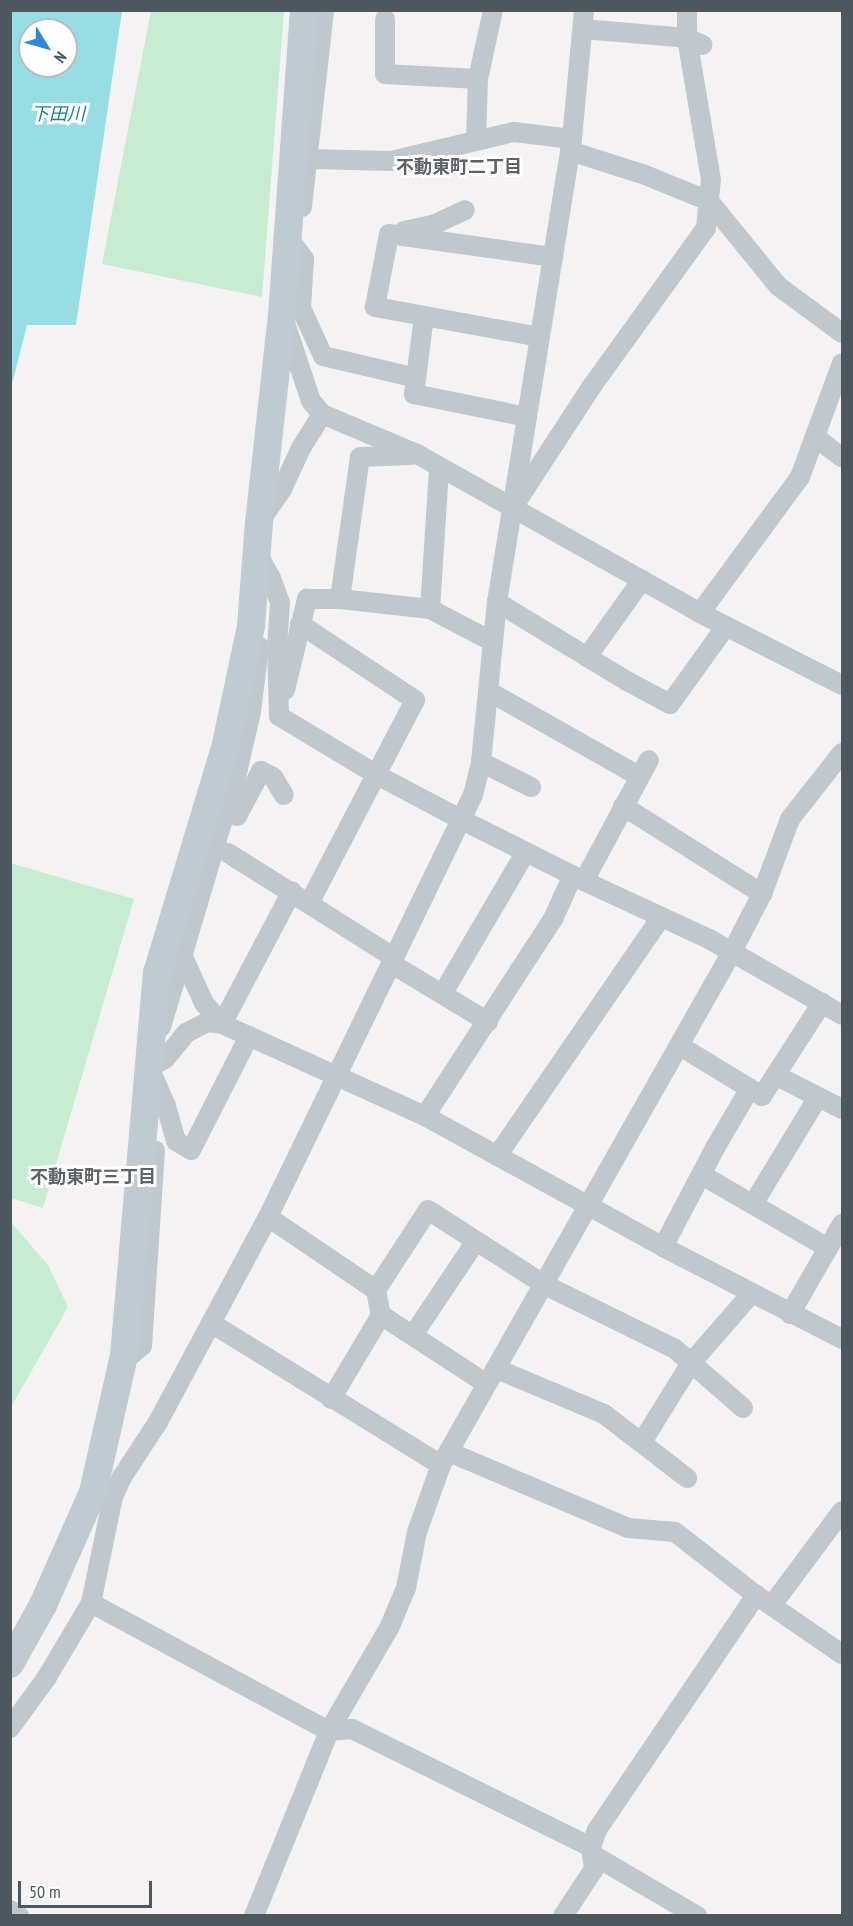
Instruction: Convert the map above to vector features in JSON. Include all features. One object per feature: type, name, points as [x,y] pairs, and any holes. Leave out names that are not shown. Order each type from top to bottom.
[{"type":"street","points":[[249,1036],[190,1150],[176,1141],[153,1076],[203,887],[232,756],[251,626],[259,523],[282,316],[283,275],[304,10]]},
{"type":"street","points":[[283,275],[296,248],[309,159],[316,70],[324,10]]},
{"type":"street","points":[[476,139],[478,79],[493,10]]},
{"type":"street","points":[[513,507],[592,386],[706,228],[711,180],[695,42],[687,10]]},
{"type":"street","points":[[385,19],[385,74],[478,79]]},
{"type":"street","points":[[10,1664],[103,1494],[122,1477],[158,1422],[268,1217],[473,795],[481,762],[497,602],[571,145],[583,20],[695,42]]},
{"type":"street","points":[[309,159],[391,160],[514,132],[571,145],[709,201],[778,286],[843,333]]},
{"type":"street","points":[[389,234],[433,225],[465,210]]},
{"type":"street","points":[[389,234],[553,257]]},
{"type":"street","points":[[389,234],[375,307],[540,337]]},
{"type":"street","points":[[296,248],[304,260],[301,309],[323,356],[416,378]]},
{"type":"street","points":[[282,316],[311,400],[322,414],[417,454],[700,613],[843,685]]},
{"type":"street","points":[[424,316],[414,394],[527,417]]},
{"type":"street","points":[[700,613],[800,477],[843,363]]},
{"type":"street","points":[[259,523],[282,489],[301,448],[322,414]]},
{"type":"street","points":[[815,437],[843,457]]},
{"type":"street","points":[[340,599],[360,457],[417,454]]},
{"type":"street","points":[[430,609],[439,468]]},
{"type":"street","points":[[257,552],[271,578],[280,603],[277,647],[279,716]]},
{"type":"street","points":[[587,657],[642,580]]},
{"type":"street","points":[[279,716],[307,599],[340,599],[430,609],[493,642]]},
{"type":"street","points":[[497,602],[670,704],[726,626]]},
{"type":"street","points":[[300,624],[415,700],[310,902]]},
{"type":"street","points":[[425,1116],[553,919],[644,768],[488,691]]},
{"type":"street","points":[[279,716],[377,775],[525,853],[732,952],[843,1015]]},
{"type":"street","points":[[254,1916],[329,1731],[390,1626],[406,1588],[417,1532],[445,1459],[732,952],[762,894],[790,819],[843,753]]},
{"type":"street","points":[[232,756],[237,816]]},
{"type":"street","points":[[10,1728],[47,1677],[91,1603],[103,1494],[124,1356],[153,1076],[157,973],[232,756]]},
{"type":"street","points":[[481,762],[531,787]]},
{"type":"street","points":[[203,887],[228,853],[237,816],[261,771],[273,777],[284,795]]},
{"type":"street","points":[[623,806],[762,894]]},
{"type":"street","points":[[228,853],[310,902],[394,961],[488,1022]]},
{"type":"street","points":[[443,993],[525,853]]},
{"type":"street","points":[[222,1024],[292,891]]},
{"type":"street","points":[[497,1156],[661,917]]},
{"type":"street","points":[[183,957],[204,1003],[222,1024]]},
{"type":"street","points":[[680,1046],[762,1096],[822,1003]]},
{"type":"street","points":[[153,1076],[186,1034],[208,1022],[222,1024],[425,1116],[589,1208],[790,1314],[843,1339]]},
{"type":"street","points":[[777,1076],[843,1109]]},
{"type":"street","points":[[663,1247],[750,1088]]},
{"type":"street","points":[[753,1204],[818,1096]]},
{"type":"street","points":[[702,1175],[828,1248]]},
{"type":"street","points":[[331,1399],[381,1315],[376,1290],[428,1210],[545,1285],[675,1349],[743,1408]]},
{"type":"street","points":[[268,1217],[376,1290]]},
{"type":"street","points":[[790,1314],[843,1224]]},
{"type":"street","points":[[414,1335],[476,1240]]},
{"type":"street","points":[[642,1442],[691,1363],[752,1294]]},
{"type":"street","points":[[381,1315],[492,1377],[604,1414],[687,1478]]},
{"type":"street","points":[[211,1323],[331,1399],[445,1459],[628,1528],[675,1532],[764,1600],[843,1653]]},
{"type":"street","points":[[563,1916],[594,1869],[592,1851],[597,1830],[764,1600],[843,1511]]},
{"type":"street","points":[[91,1603],[329,1731],[352,1729],[592,1851],[697,1916]]},
{"type":"street","points":[[10,1910],[20,1916]]},
{"type":"green space","points":[[151,11],[284,11],[262,297],[102,264]]},
{"type":"green space","points":[[10,863],[134,899],[43,1208],[11,1198]]},
{"type":"green space","points":[[11,1222],[48,1265],[68,1307],[11,1407]]},
{"type":"water","name":"下田川","points":[[11,10],[122,11],[76,325],[27,325],[11,388]]},
{"type":"district","name":"不動東町二丁目","points":[[459,167]]},
{"type":"district","name":"不動東町三丁目","points":[[93,1177]]}]
